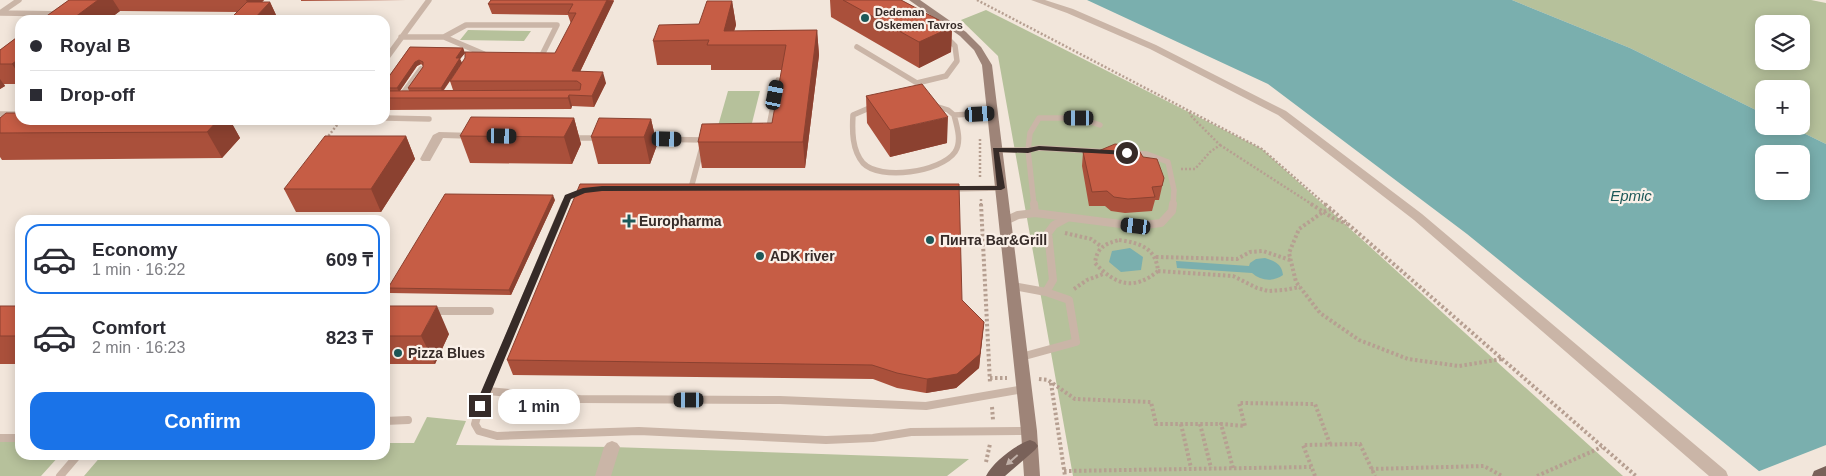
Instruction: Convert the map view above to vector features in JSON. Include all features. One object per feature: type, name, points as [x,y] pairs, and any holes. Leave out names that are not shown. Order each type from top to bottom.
[{"type":"main road","points":[[914,0],[963,34],[978,49],[986,65],[986,113],[995,150],[1001,188],[1030,438],[1032,476]]},
{"type":"main road","points":[[989,473],[1012,459],[1030,438]]},
{"type":"main road","points":[[1820,476],[1826,473]]},
{"type":"street","points":[[1036,0],[1070,11],[1153,47],[1282,113],[1418,217],[1720,476]]},
{"type":"street","points":[[426,159],[439,135],[484,136]]},
{"type":"street","points":[[603,476],[612,447]]},
{"type":"lane","points":[[19,0],[0,13],[65,14],[64,15]]},
{"type":"lane","points":[[390,53],[429,0]]},
{"type":"lane","points":[[444,37],[466,25],[557,25],[542,55],[534,54]]},
{"type":"lane","points":[[857,47],[916,83],[946,76],[957,61],[955,46],[945,36],[936,33]]},
{"type":"lane","points":[[401,38],[444,37],[480,54],[489,54]]},
{"type":"lane","points":[[400,97],[421,69]]},
{"type":"lane","points":[[766,139],[778,80]]},
{"type":"lane","points":[[393,97],[409,97]]},
{"type":"lane","points":[[920,103],[939,106],[954,115],[986,113]]},
{"type":"lane","points":[[878,106],[870,106],[853,115],[851,129],[855,149],[867,166],[876,170],[916,172],[948,159],[955,152],[959,138],[954,115]]},
{"type":"lane","points":[[0,114],[15,114]]},
{"type":"lane","points":[[390,118],[429,119]]},
{"type":"lane","points":[[1035,213],[1028,150],[1030,133],[1039,118],[1079,118],[1100,125]]},
{"type":"lane","points":[[560,137],[608,138]]},
{"type":"lane","points":[[637,139],[713,140]]},
{"type":"lane","points":[[701,188],[687,188],[704,140]]},
{"type":"lane","points":[[995,150],[1039,148],[1147,154],[1168,162],[1174,190],[1172,211],[1161,223],[1136,226],[1035,213],[1018,215],[1005,222]]},
{"type":"lane","points":[[940,189],[1001,188]]},
{"type":"lane","points":[[593,190],[583,191],[568,197],[480,406],[475,424],[479,431],[497,436],[639,431],[826,440],[873,438],[911,432],[994,431],[1030,438]]},
{"type":"lane","points":[[1046,292],[1054,280],[1048,233],[1067,218]]},
{"type":"lane","points":[[1013,286],[1046,292],[1069,300],[1076,342],[1021,357]]},
{"type":"lane","points":[[423,311],[490,311]]},
{"type":"lane","points":[[488,390],[580,399],[780,400],[926,406],[991,394],[1024,384]]},
{"type":"lane","points":[[390,421],[408,420]]},
{"type":"lane","points":[[0,438],[15,438]]},
{"type":"lane","points":[[60,476],[74,460]]},
{"type":"path","points":[[976,0],[1262,148],[1636,476]]},
{"type":"path","points":[[1188,110],[1192,117],[1220,145],[1323,212],[1350,226]]},
{"type":"path","points":[[986,113],[980,189],[994,431],[989,473]]},
{"type":"path","points":[[323,144],[337,125]]},
{"type":"path","points":[[1170,170],[1195,169],[1210,152],[1220,145]]},
{"type":"path","points":[[1331,209],[1323,212],[1299,229],[1289,253],[1296,282],[1320,313],[1359,340],[1408,359],[1459,366],[1502,359]]},
{"type":"path","points":[[1051,229],[1091,240],[1102,247]]},
{"type":"path","points":[[1119,240],[1135,242],[1150,249],[1158,260],[1158,271],[1150,280],[1135,284],[1118,282],[1103,274],[1095,264],[1096,252],[1102,247],[1119,240]]},
{"type":"path","points":[[1156,257],[1237,259],[1247,252],[1258,250],[1270,252],[1291,260]]},
{"type":"path","points":[[1158,271],[1233,276],[1245,280],[1256,288],[1272,290],[1286,291],[1300,287]]},
{"type":"path","points":[[1068,294],[1078,285],[1103,274]]},
{"type":"path","points":[[990,378],[1024,384],[1048,380],[1075,399],[1151,402],[1156,424],[1245,426],[1240,403],[1315,404],[1330,444]]},
{"type":"path","points":[[1051,382],[1065,476]]},
{"type":"path","points":[[1181,424],[1191,468]]},
{"type":"path","points":[[1200,424],[1211,468]]},
{"type":"path","points":[[1221,424],[1232,468]]},
{"type":"path","points":[[1315,476],[1303,445],[1360,444],[1375,476]]},
{"type":"path","points":[[1537,476],[1602,446]]},
{"type":"path","points":[[1064,470],[1311,466]]},
{"type":"path","points":[[1372,469],[1484,466],[1502,476]]},
{"type":"green space","points":[[1512,0],[1811,0],[1826,3],[1826,144],[1808,135],[1810,135],[1810,80],[1755,80],[1755,110],[1630,48]]},
{"type":"green space","points":[[986,10],[1262,149],[1623,476],[1073,476],[998,56],[961,20]]},
{"type":"green space","points":[[468,30],[531,31],[524,41],[460,40]]},
{"type":"green space","points":[[728,91],[760,91],[751,127],[718,126]]},
{"type":"green space","points":[[427,417],[466,421],[456,445],[612,447],[969,459],[947,476],[84,476],[98,460],[390,460],[390,443],[414,443]]},
{"type":"green space","points":[[0,438],[15,438],[15,460],[55,460],[41,476],[0,476]]},
{"type":"water","name":"Ертіс","points":[[1087,0],[1512,0],[1630,48],[1755,110],[1755,135],[1808,135],[1826,144],[1826,476],[1765,476],[1467,234],[1268,84]]},
{"type":"water","points":[[1130,248],[1143,257],[1141,270],[1121,272],[1109,262],[1112,251]]},
{"type":"water","points":[[1265,258],[1277,264],[1281,268],[1283,275],[1267,280],[1259,278],[1252,273],[1177,268],[1176,261],[1249,266],[1256,259]]},
{"type":"pier","points":[[1826,445],[1826,476],[1761,476],[1757,472]]},
{"type":"building","points":[[69,0],[98,0],[78,15],[48,15]]},
{"type":"building","points":[[491,0],[607,0],[572,71],[603,72],[592,96],[569,95],[568,98],[390,98],[390,91],[580,90],[581,84],[577,81],[450,81],[465,58],[465,52],[555,53],[576,13],[568,13],[573,4],[488,4]]},
{"type":"building","points":[[843,0],[901,0],[952,27],[919,42]]},
{"type":"building","points":[[707,1],[732,1],[724,31],[817,30],[803,142],[698,142],[702,124],[772,123],[786,45],[707,45],[709,40],[653,41],[659,25],[699,24]]},
{"type":"building","points":[[247,2],[270,2],[258,15],[234,15]]},
{"type":"building","points":[[15,39],[15,62],[12,64],[0,64],[0,50]]},
{"type":"building","points":[[410,47],[463,48],[456,58],[460,58],[441,88],[408,88],[423,67],[423,62],[419,60],[415,62],[397,88],[390,88],[390,75]]},
{"type":"building","points":[[922,84],[948,117],[890,130],[866,96]]},
{"type":"building","points":[[6,113],[15,113],[15,125],[213,125],[207,132],[0,133],[0,118]]},
{"type":"building","points":[[471,117],[574,118],[564,137],[460,136]]},
{"type":"building","points":[[599,118],[651,119],[644,137],[591,137]]},
{"type":"building","points":[[325,136],[406,136],[371,189],[284,189]]},
{"type":"building","points":[[1115,144],[1137,147],[1143,157],[1157,159],[1164,178],[1162,186],[1152,187],[1155,197],[1128,199],[1114,197],[1107,191],[1092,192],[1083,152],[1096,152]]},
{"type":"building","name":"ADK river","points":[[580,184],[959,184],[962,300],[984,322],[980,354],[957,374],[927,379],[897,373],[872,365],[507,360]]},
{"type":"building","points":[[445,194],[553,195],[509,290],[390,288],[390,285]]},
{"type":"building","points":[[0,306],[15,306],[15,336],[0,336]]},
{"type":"building","points":[[390,306],[437,306],[421,336],[390,336]]},
{"type":"place","name":"Dedeman Oskemen Tavros","points":[[865,18]]},
{"type":"place","name":"Europharma","points":[[629,221]]},
{"type":"place","name":"Пинта Bar&Grill","points":[[930,240]]},
{"type":"place","name":"ADK river","points":[[760,256]]},
{"type":"place","name":"Pizza Blues","points":[[398,353]]},
{"type":"route","points":[[480,406],[568,197],[583,191],[602,188],[1001,188],[995,150],[1039,148],[1127,153]]}]
